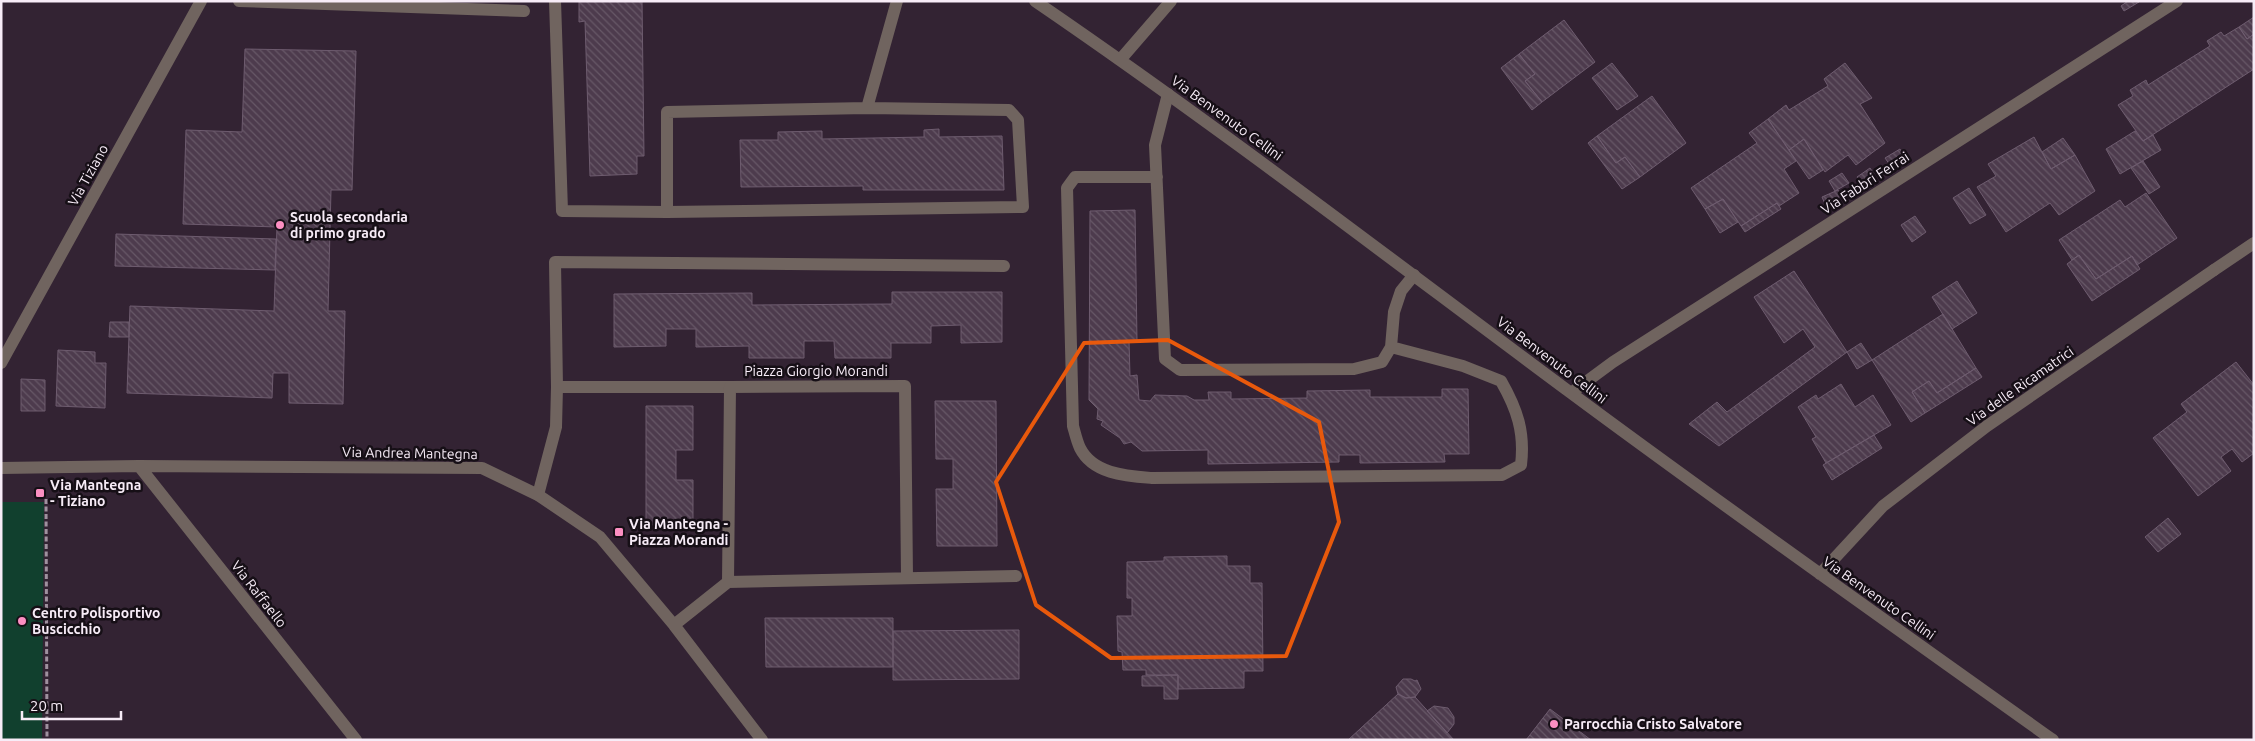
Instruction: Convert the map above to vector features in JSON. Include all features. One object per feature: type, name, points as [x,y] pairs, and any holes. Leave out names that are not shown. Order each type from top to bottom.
[{"type":"street","name":"Via Tiziano","points":[[1,363],[201,1]]},
{"type":"street","points":[[239,1],[524,11]]},
{"type":"street","points":[[555,1],[562,211],[666,212],[1023,207],[1018,120],[1010,110],[867,108],[667,112],[666,212]]},
{"type":"street","points":[[867,108],[896,1]]},
{"type":"street","name":"Via Benvenuto Cellini","points":[[1035,1],[1168,94],[1571,393],[1820,574],[2054,740]]},
{"type":"street","points":[[1120,60],[1171,1]]},
{"type":"street","name":"Via Fabbri Ferrai","points":[[1571,393],[1613,362],[2177,1]]},
{"type":"street","points":[[1168,94],[1155,145],[1166,360],[1180,370],[1354,369],[1382,362],[1391,347],[1394,312],[1401,291],[1414,275]]},
{"type":"street","points":[[1157,177],[1076,177],[1067,188],[1073,426],[1080,449],[1095,466],[1124,476],[1152,478],[1502,475],[1521,465],[1524,445],[1516,407],[1501,381],[1463,366],[1391,347]]},
{"type":"street","name":"Via delle Ricamatrici","points":[[1820,574],[1882,506],[1987,426],[2254,243]]},
{"type":"street","points":[[538,495],[556,427],[558,387],[555,262],[1004,266]]},
{"type":"street","name":"Piazza Giorgio Morandi","points":[[728,582],[730,387],[905,386],[907,578]]},
{"type":"street","points":[[558,387],[730,387]]},
{"type":"street","name":"Via Andrea Mantegna","points":[[1,468],[139,466],[482,468],[538,495],[600,537],[674,625],[762,740]]},
{"type":"street","name":"Via Raffaello","points":[[139,466],[356,740]]},
{"type":"street","points":[[674,625],[728,582],[1016,576]]},
{"type":"path","points":[[46,499],[46,740]]},
{"type":"highlighted area","points":[[1168,340],[1319,422],[1339,522],[1286,656],[1111,658],[1036,605],[996,482],[1084,343]]},
{"type":"green space","name":"Centro Polisportivo Buscicchio","points":[[1,502],[44,502],[42,740],[1,740]]},
{"type":"building","points":[[579,1],[642,1],[644,156],[637,156],[637,174],[590,176],[585,21],[579,22]]},
{"type":"building","points":[[2128,1],[2139,2],[2124,11],[2121,6]]},
{"type":"building","points":[[2254,17],[2254,34],[2247,39],[2239,27]]},
{"type":"building","points":[[1564,20],[1595,62],[1542,102],[1525,81],[1535,74],[1519,54]]},
{"type":"building","points":[[2239,27],[2247,39],[2254,34],[2254,69],[2143,141],[2118,105],[2133,96],[2130,90],[2146,80],[2148,85],[2210,46],[2207,41],[2221,32],[2224,36]]},
{"type":"building","name":"Scuola secondaria di primo grado","points":[[245,49],[356,51],[352,190],[331,190],[328,311],[345,311],[343,404],[289,403],[289,373],[273,373],[272,398],[127,393],[130,306],[274,311],[277,227],[183,224],[186,130],[242,132]]},
{"type":"building","points":[[1519,54],[1535,74],[1525,81],[1542,102],[1532,110],[1501,68]]},
{"type":"building","points":[[1612,63],[1638,96],[1617,110],[1592,78]]},
{"type":"building","points":[[1845,63],[1872,98],[1860,104],[1885,143],[1856,165],[1848,155],[1825,172],[1804,139],[1789,150],[1768,119],[1786,105],[1789,110],[1828,86],[1824,79]]},
{"type":"building","points":[[1652,96],[1686,143],[1640,177],[1625,157],[1616,163],[1597,136]]},
{"type":"building","points":[[1768,119],[1796,161],[1784,169],[1799,193],[1779,206],[1777,203],[1741,226],[1723,199],[1705,209],[1691,188],[1757,143],[1749,133]]},
{"type":"building","points":[[939,129],[939,137],[1002,136],[1004,190],[863,190],[863,186],[741,187],[740,140],[778,140],[778,132],[822,131],[822,139],[924,137],[924,130]]},
{"type":"building","points":[[2135,131],[2143,141],[2153,135],[2161,150],[2120,174],[2106,149]]},
{"type":"building","points":[[1597,136],[1616,163],[1625,157],[1640,177],[1622,189],[1588,143]]},
{"type":"building","points":[[2034,137],[2051,169],[2075,155],[2095,191],[2059,215],[2050,203],[2006,232],[1977,187],[1996,176],[1988,164]]},
{"type":"building","points":[[2063,138],[2075,155],[2051,169],[2042,152]]},
{"type":"building","points":[[1804,139],[1823,170],[1809,179],[1789,150]]},
{"type":"building","points":[[1900,149],[1904,156],[1890,165],[1885,158]]},
{"type":"building","points":[[2143,161],[2160,187],[2149,194],[2131,168]]},
{"type":"building","points":[[1870,168],[1874,174],[1861,182],[1857,177]]},
{"type":"building","points":[[1842,173],[1849,183],[1835,191],[1829,181]]},
{"type":"building","points":[[1969,188],[1986,215],[1970,224],[1953,198]]},
{"type":"building","points":[[1838,190],[1841,196],[1825,204],[1822,197]]},
{"type":"building","points":[[2146,193],[2177,238],[2137,265],[2132,256],[2096,279],[2079,255],[2072,260],[2059,240],[2120,200],[2125,207]]},
{"type":"building","points":[[1723,199],[1738,222],[1720,233],[1705,209]]},
{"type":"building","points":[[1777,203],[1781,209],[1745,232],[1741,226]]},
{"type":"building","points":[[1135,210],[1137,341],[1129,341],[1130,376],[1137,375],[1139,400],[1150,401],[1155,395],[1187,396],[1194,400],[1209,400],[1208,392],[1231,392],[1231,399],[1307,398],[1307,391],[1370,390],[1370,397],[1442,397],[1442,389],[1468,389],[1469,454],[1444,454],[1445,462],[1360,463],[1360,455],[1339,455],[1339,462],[1208,464],[1208,450],[1142,451],[1131,442],[1124,444],[1120,438],[1101,425],[1103,421],[1097,419],[1098,409],[1089,400],[1090,211]]},
{"type":"building","points":[[1915,216],[1926,232],[1912,242],[1901,225]]},
{"type":"building","points":[[116,234],[276,239],[275,270],[115,266]]},
{"type":"building","points":[[2079,255],[2096,279],[2132,256],[2140,269],[2092,301],[2067,264]]},
{"type":"building","points":[[1794,271],[1847,352],[1719,446],[1689,424],[1717,402],[1727,412],[1815,347],[1803,329],[1784,343],[1754,297]]},
{"type":"building","points":[[1957,281],[1977,313],[1952,329],[1932,297]]},
{"type":"building","points":[[892,292],[1002,292],[1002,342],[961,343],[961,325],[931,326],[931,343],[891,343],[891,358],[835,358],[834,341],[804,341],[804,358],[749,358],[749,346],[696,347],[696,329],[666,329],[666,346],[614,347],[614,294],[752,293],[752,305],[892,304]]},
{"type":"building","points":[[1943,314],[1976,368],[1937,393],[1929,381],[1912,392],[1925,413],[1911,422],[1872,360]]},
{"type":"building","points":[[110,322],[129,322],[129,337],[109,337]]},
{"type":"building","points":[[1861,343],[1872,360],[1857,369],[1847,352]]},
{"type":"building","points":[[58,350],[95,352],[95,363],[106,363],[105,408],[56,406]]},
{"type":"building","points":[[2236,362],[2254,385],[2254,453],[2242,462],[2232,449],[2221,457],[2231,471],[2198,496],[2153,438],[2187,412],[2181,404]]},
{"type":"building","points":[[1976,368],[1982,377],[1925,413],[1912,392],[1929,381],[1937,393]]},
{"type":"building","points":[[21,379],[45,380],[45,411],[21,411]]},
{"type":"building","points":[[1841,384],[1855,407],[1873,395],[1891,425],[1826,463],[1812,439],[1816,437],[1798,407],[1816,395],[1818,399]]},
{"type":"building","points":[[935,401],[996,401],[997,546],[937,546],[936,489],[953,489],[953,459],[936,459]]},
{"type":"building","points":[[646,406],[693,406],[693,450],[676,450],[676,480],[693,480],[693,524],[646,525]]},
{"type":"building","points":[[1874,435],[1882,448],[1832,480],[1823,465]]},
{"type":"building","points":[[2168,518],[2181,534],[2158,552],[2145,537]]},
{"type":"building","points":[[1227,556],[1227,566],[1250,566],[1250,583],[1262,583],[1263,671],[1244,671],[1244,688],[1178,689],[1178,675],[1146,675],[1146,670],[1123,670],[1122,652],[1118,651],[1117,616],[1132,616],[1132,598],[1127,598],[1127,562],[1164,561],[1164,557]]},
{"type":"building","points":[[765,618],[893,618],[893,667],[766,667]]},
{"type":"building","points":[[1019,630],[1019,679],[893,680],[893,631]]},
{"type":"building","points":[[1178,675],[1178,699],[1164,699],[1164,686],[1142,686],[1142,676]]},
{"type":"building","points":[[1403,679],[1417,680],[1421,689],[1415,697],[1406,698],[1398,694],[1396,687]]},
{"type":"building","points":[[1398,694],[1406,698],[1415,697],[1454,740],[1348,740]]},
{"type":"building","points":[[1434,706],[1448,708],[1454,717],[1454,724],[1447,733],[1427,711]]},
{"type":"building","name":"Parrocchia Cristo Salvatore","points":[[1550,709],[1591,740],[1526,740]]},
{"type":"place","name":"Scuola secondaria di primo grado","points":[[280,225]]},
{"type":"place","name":"Via Mantegna - Tiziano","points":[[40,493]]},
{"type":"place","name":"Via Mantegna - Piazza Morandi","points":[[619,532]]},
{"type":"place","name":"Centro Polisportivo Buscicchio","points":[[22,621]]},
{"type":"place","name":"Parrocchia Cristo Salvatore","points":[[1554,724]]}]
